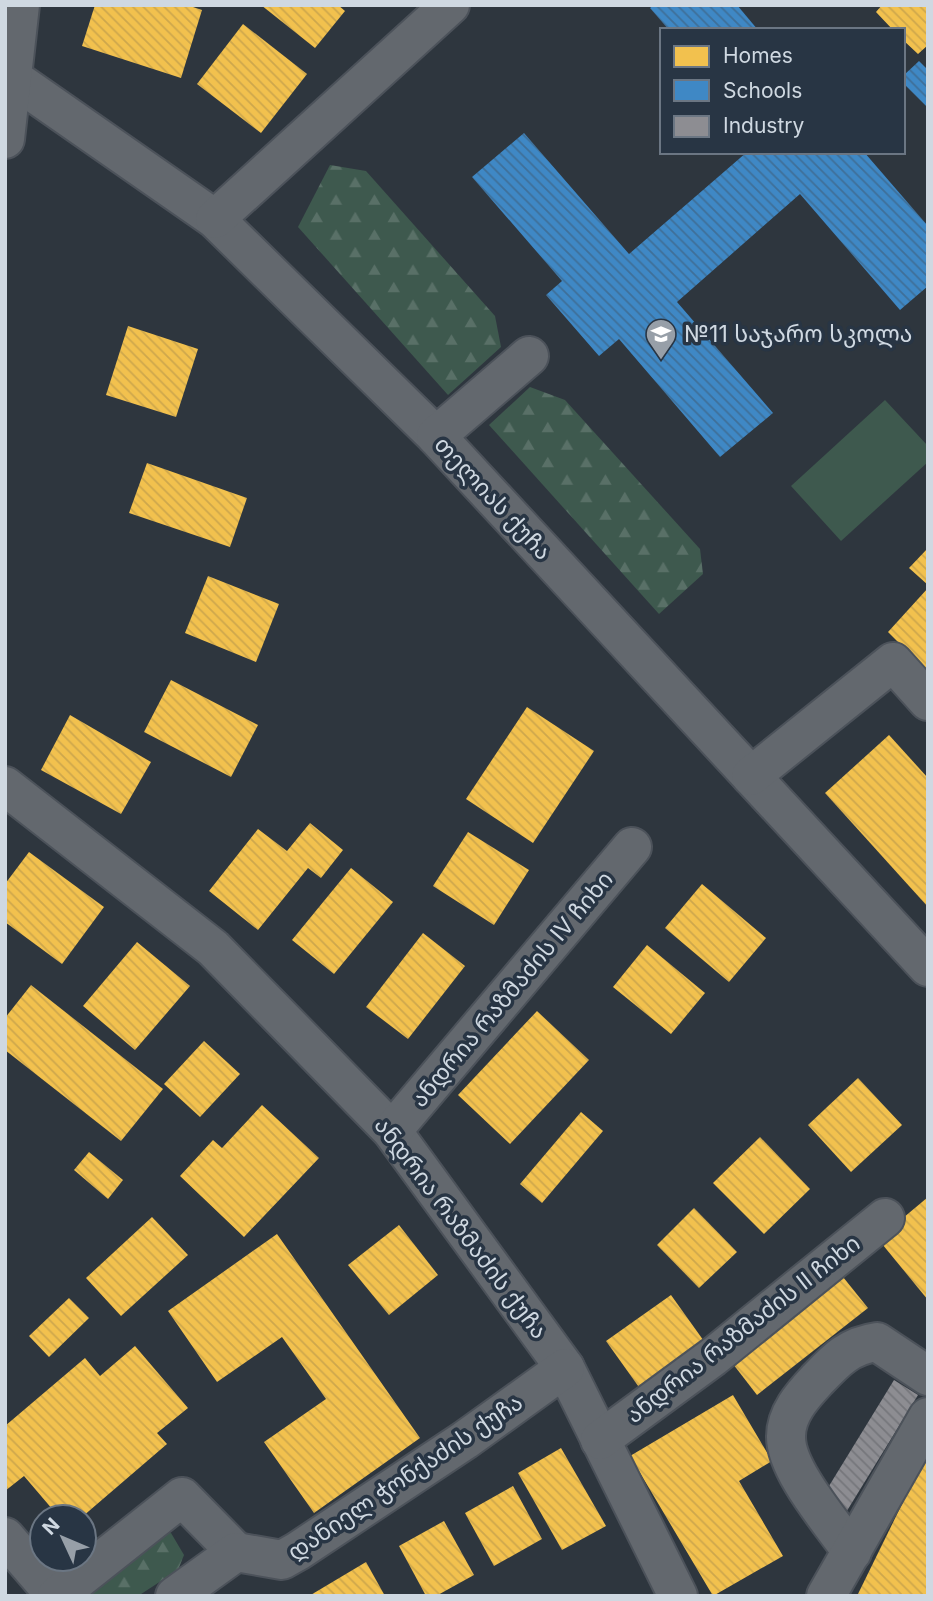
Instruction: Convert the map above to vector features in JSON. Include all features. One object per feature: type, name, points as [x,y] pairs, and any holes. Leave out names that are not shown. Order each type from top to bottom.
[{"type":"street","points":[[5,139],[14,79],[20,5]]},
{"type":"street","points":[[215,219],[450,5]]},
{"type":"street","name":"თელიას ქუჩა","points":[[14,79],[215,219],[436,436],[928,967]]},
{"type":"street","points":[[436,436],[529,356]]},
{"type":"street","points":[[751,776],[893,662],[928,701]]},
{"type":"street","name":"ანდრია რაზმაძის ქუჩა","points":[[5,786],[213,948],[393,1131],[565,1368],[678,1596]]},
{"type":"street","name":"ანდრია რაზმაძის IV ჩიხი","points":[[393,1131],[632,847]]},
{"type":"street","name":"ანდრია რაზმაძის II ჩიხი","points":[[600,1440],[713,1357],[885,1218]]},
{"type":"street","points":[[852,1552],[792,1464],[786,1436],[797,1402],[840,1356],[857,1345],[877,1342],[928,1376]]},
{"type":"street","name":"დანიელ ჭონქაძის ქუჩა","points":[[236,1552],[282,1560],[465,1440],[565,1368]]},
{"type":"street","points":[[826,1596],[928,1417]]},
{"type":"street","points":[[5,1537],[56,1596],[183,1497],[236,1552],[175,1596]]},
{"type":"green space","points":[[330,165],[366,171],[495,316],[501,347],[448,395],[298,227]]},
{"type":"green space","points":[[530,387],[565,400],[700,549],[703,574],[659,614],[489,425]]},
{"type":"green space","points":[[885,400],[928,446],[928,462],[841,541],[791,486]]},
{"type":"green space","points":[[171,1533],[184,1555],[178,1570],[138,1596],[85,1596],[146,1535]]},
{"type":"building: Homes","points":[[95,5],[187,5],[202,10],[181,78],[82,46]]},
{"type":"building: Homes","points":[[261,5],[338,5],[345,11],[315,48]]},
{"type":"building: Homes","points":[[882,5],[928,5],[928,45],[918,54],[905,42],[905,28],[891,28],[876,12]]},
{"type":"building: Homes","points":[[243,24],[307,74],[261,133],[197,84]]},
{"type":"building: Homes","points":[[128,326],[198,349],[176,417],[106,395]]},
{"type":"building: Homes","points":[[147,463],[247,498],[230,547],[129,513]]},
{"type":"building: Homes","points":[[928,548],[928,585],[909,568]]},
{"type":"building: Homes","points":[[208,576],[279,604],[256,662],[185,633]]},
{"type":"building: Homes","points":[[928,588],[928,672],[888,632]]},
{"type":"building: Homes","points":[[171,680],[258,725],[231,777],[144,732]]},
{"type":"building: Homes","points":[[527,707],[594,751],[533,843],[466,799]]},
{"type":"building: Homes","points":[[70,715],[151,762],[121,814],[41,770]]},
{"type":"building: Homes","points":[[889,735],[928,778],[928,907],[825,793]]},
{"type":"building: Homes","points":[[310,823],[343,850],[321,878],[308,868],[258,930],[209,891],[258,829],[287,851]]},
{"type":"building: Homes","points":[[468,832],[529,870],[494,925],[433,886]]},
{"type":"building: Homes","points":[[29,852],[104,907],[62,964],[5,922],[5,884]]},
{"type":"building: Homes","points":[[351,868],[393,902],[334,974],[292,940]]},
{"type":"building: Homes","points":[[702,884],[766,938],[729,982],[665,928]]},
{"type":"building: Homes","points":[[423,933],[465,966],[408,1039],[366,1007]]},
{"type":"building: Homes","points":[[137,942],[190,986],[135,1050],[83,1006]]},
{"type":"building: Homes","points":[[647,945],[705,993],[671,1034],[613,987]]},
{"type":"building: Homes","points":[[31,985],[163,1089],[121,1141],[5,1050],[5,1018]]},
{"type":"building: Homes","points":[[537,1011],[589,1060],[510,1144],[458,1095]]},
{"type":"building: Homes","points":[[204,1041],[240,1074],[200,1117],[164,1084]]},
{"type":"building: Homes","points":[[858,1078],[902,1125],[851,1172],[808,1125]]},
{"type":"building: Homes","points":[[262,1105],[319,1158],[244,1237],[180,1176],[213,1140],[222,1148]]},
{"type":"building: Homes","points":[[581,1112],[603,1131],[542,1203],[520,1184]]},
{"type":"building: Homes","points":[[760,1137],[810,1189],[764,1234],[713,1183]]},
{"type":"building: Homes","points":[[89,1152],[123,1180],[108,1199],[74,1170]]},
{"type":"building: Homes","points":[[928,1197],[928,1300],[878,1239]]},
{"type":"building: Homes","points":[[694,1208],[737,1252],[699,1288],[657,1245]]},
{"type":"building: Homes","points":[[152,1217],[188,1255],[121,1316],[86,1278]]},
{"type":"building: Homes","points":[[399,1225],[438,1275],[389,1315],[348,1265]]},
{"type":"building: Homes","points":[[277,1234],[420,1438],[314,1513],[264,1442],[326,1399],[282,1337],[217,1382],[168,1311]]},
{"type":"building: Homes","points":[[843,1277],[868,1308],[757,1395],[733,1364]]},
{"type":"building: Homes","points":[[671,1295],[706,1344],[641,1390],[606,1341]]},
{"type":"building: Homes","points":[[69,1298],[89,1318],[49,1357],[29,1336]]},
{"type":"building: Homes","points":[[135,1346],[188,1408],[157,1433],[167,1444],[98,1503],[47,1503],[24,1476],[5,1491],[5,1426],[85,1358],[100,1376]]},
{"type":"building: Homes","points":[[733,1395],[772,1461],[739,1481],[783,1556],[713,1596],[630,1456]]},
{"type":"building: Homes","points":[[561,1448],[606,1526],[562,1550],[518,1473]]},
{"type":"building: Homes","points":[[928,1451],[928,1596],[857,1596]]},
{"type":"building: Homes","points":[[513,1486],[542,1539],[494,1566],[465,1513]]},
{"type":"building: Homes","points":[[444,1521],[474,1575],[436,1596],[426,1596],[399,1546]]},
{"type":"building: Homes","points":[[366,1562],[385,1596],[309,1596]]},
{"type":"building: Schools","points":[[654,5],[737,5],[756,28],[667,28],[650,8]]},
{"type":"building: Schools","points":[[919,61],[928,70],[928,108],[905,85],[905,74]]},
{"type":"building: Schools","points":[[524,133],[629,254],[745,154],[866,154],[928,226],[928,286],[900,310],[800,194],[677,302],[773,413],[720,457],[619,339],[599,356],[546,295],[562,281],[472,177]]},
{"type":"building: Industry","points":[[894,1380],[918,1395],[845,1514],[821,1499]]},
{"type":"place","name":"№11 საჯარო სკოლა","points":[[661,361]]}]
